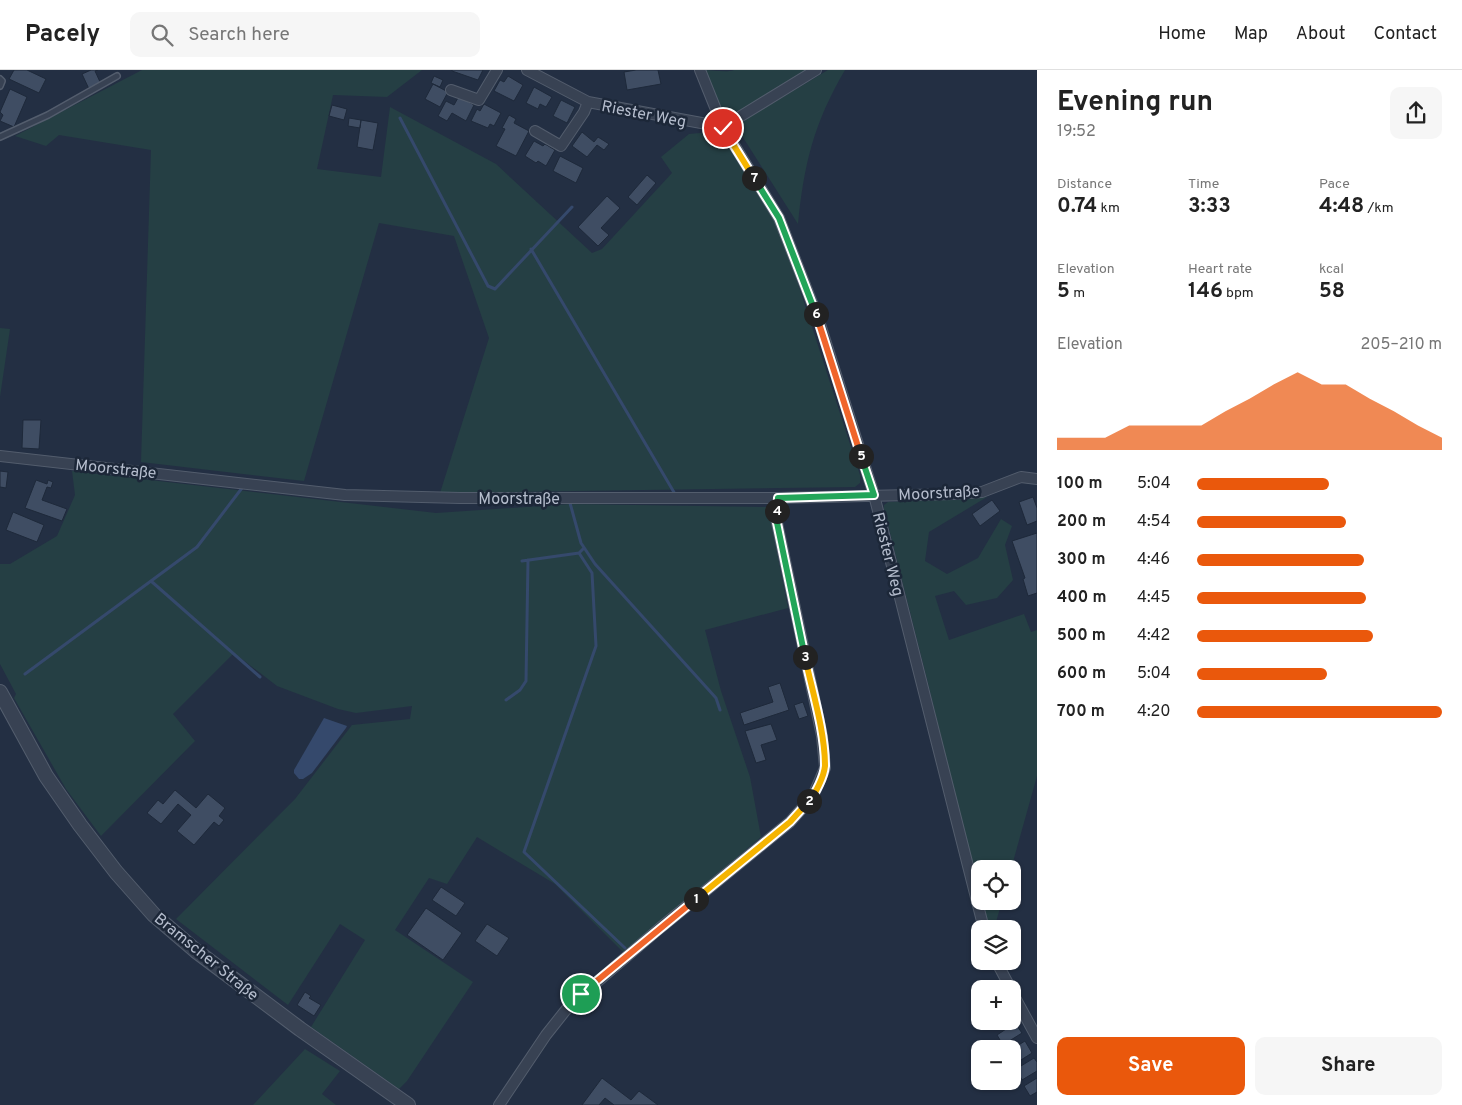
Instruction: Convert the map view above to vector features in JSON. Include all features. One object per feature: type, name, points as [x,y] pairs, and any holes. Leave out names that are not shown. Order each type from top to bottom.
[{"type":"street","points":[[451,90],[479,100],[497,70]]},
{"type":"street","name":"Riester Weg","points":[[527,70],[588,102],[723,128],[779,218],[819,321],[874,495],[982,920]]},
{"type":"street","points":[[700,70],[723,128],[816,70]]},
{"type":"street","name":"Riester Weg","points":[[534,131],[561,146],[584,112],[588,102]]},
{"type":"street","name":"Moorstraße","points":[[0,456],[345,495],[460,498],[778,498],[973,493],[982,492],[1021,477],[1037,479]]},
{"type":"street","points":[[499,1105],[546,1035],[569,1006],[660,928],[790,822],[813,796],[825,768],[822,736],[776,518],[778,498]]},
{"type":"street","name":"Bramscher Straße","points":[[0,692],[46,776],[116,872],[154,914],[196,952],[300,1029],[408,1105]]},
{"type":"street","points":[[1021,1007],[1037,1038]]},
{"type":"lane","points":[[0,137],[48,115],[117,76]]},
{"type":"lane","points":[[0,79],[0,86]]},
{"type":"green space","points":[[142,70],[422,70],[387,97],[333,95],[317,169],[381,177],[390,107],[496,164],[592,253],[602,249],[672,173],[661,157],[689,134],[711,132],[725,140],[778,222],[860,475],[860,483],[855,487],[440,493],[489,338],[454,236],[379,223],[304,481],[141,462],[151,150],[59,135],[46,146],[15,136]]},
{"type":"green space","points":[[704,70],[809,70],[736,115],[719,110]]},
{"type":"green space","points":[[828,70],[845,70],[825,108],[812,144],[800,202],[798,224],[737,128],[738,124]]},
{"type":"green space","points":[[0,328],[10,329],[0,397]]},
{"type":"green space","points":[[72,471],[436,513],[571,504],[768,507],[788,608],[705,630],[721,691],[750,777],[761,837],[624,953],[555,884],[477,837],[447,884],[429,878],[395,930],[473,982],[407,1081],[399,1089],[311,1027],[365,940],[340,924],[288,1005],[176,919],[295,799],[352,725],[410,719],[412,706],[356,713],[338,709],[277,686],[234,653],[173,714],[195,741],[101,836],[66,789],[14,698],[16,694],[0,664],[0,564],[10,564],[57,536],[75,495]]},
{"type":"green space","points":[[987,497],[929,532],[925,561],[947,574],[978,558],[1001,519],[1012,526],[1005,545],[1013,580],[997,598],[966,605],[954,591],[935,596],[949,640],[1024,614],[1031,632],[1037,630],[1037,776],[1014,860],[971,860],[971,862],[884,509],[884,505],[888,502]]},
{"type":"green space","points":[[983,910],[999,910],[997,920],[986,920]]},
{"type":"green space","points":[[305,1049],[340,1071],[322,1094],[336,1105],[253,1105]]},
{"type":"water","points":[[324,718],[347,726],[312,773],[303,779],[299,779],[294,770]]},
{"type":"building","points":[[14,70],[27,70],[46,79],[39,93],[9,79]]},
{"type":"building","points":[[91,70],[98,70],[95,71],[101,84],[89,89],[82,74]]},
{"type":"building","points":[[452,70],[483,70],[478,80],[452,71]]},
{"type":"building","points":[[658,70],[661,84],[627,90],[624,72]]},
{"type":"building","points":[[434,76],[443,80],[440,87],[431,83]]},
{"type":"building","points":[[508,76],[523,85],[514,101],[494,91],[500,80],[504,82]]},
{"type":"building","points":[[433,84],[448,92],[440,107],[425,99]]},
{"type":"building","points":[[534,87],[552,97],[546,107],[540,104],[538,109],[526,103]]},
{"type":"building","points":[[10,89],[27,97],[14,127],[0,121],[3,115],[0,112]]},
{"type":"building","points":[[459,96],[474,105],[466,121],[452,113],[447,121],[438,116],[446,101],[454,105]]},
{"type":"building","points":[[561,100],[575,107],[567,123],[553,116]]},
{"type":"building","points":[[484,104],[501,113],[494,126],[490,124],[488,128],[471,121],[477,109],[480,111]]},
{"type":"building","points":[[332,105],[347,109],[344,120],[329,116]]},
{"type":"building","points":[[509,115],[516,119],[514,123],[529,131],[516,156],[496,146],[505,129],[502,128]]},
{"type":"building","points":[[349,118],[361,120],[360,128],[348,126]]},
{"type":"building","points":[[361,120],[378,123],[373,150],[357,147]]},
{"type":"building","points":[[582,132],[594,142],[598,137],[609,144],[604,150],[597,145],[587,157],[572,146]]},
{"type":"building","points":[[534,141],[543,146],[545,144],[555,150],[546,166],[538,161],[536,163],[525,156]]},
{"type":"building","points":[[560,156],[583,168],[576,183],[553,171]]},
{"type":"building","points":[[647,175],[656,183],[637,205],[628,197]]},
{"type":"building","points":[[607,196],[620,208],[601,228],[609,235],[598,246],[578,227]]},
{"type":"building","points":[[23,420],[41,420],[39,449],[22,448]]},
{"type":"building","points":[[0,471],[8,472],[6,488],[0,487]]},
{"type":"building","points":[[36,480],[47,484],[48,480],[53,482],[51,488],[47,487],[42,500],[67,509],[62,521],[25,508]]},
{"type":"building","points":[[1033,497],[1037,508],[1037,521],[1027,525],[1019,502]]},
{"type":"building","points":[[992,500],[1000,511],[980,526],[972,514]]},
{"type":"building","points":[[13,512],[44,525],[37,542],[6,530]]},
{"type":"building","points":[[1037,533],[1037,593],[1028,596],[1023,579],[1025,578],[1012,541]]},
{"type":"building","points":[[780,683],[789,710],[744,725],[740,713],[773,702],[768,687]]},
{"type":"building","points":[[803,702],[808,716],[799,719],[794,705]]},
{"type":"building","points":[[771,724],[777,740],[761,745],[766,760],[756,763],[745,731]]},
{"type":"building","points":[[175,790],[196,808],[208,794],[225,808],[219,816],[224,820],[219,826],[214,822],[194,845],[177,831],[191,815],[178,804],[161,824],[147,813],[158,800],[163,804]]},
{"type":"building","points":[[441,887],[465,903],[456,916],[432,900]]},
{"type":"building","points":[[426,908],[462,933],[443,960],[407,935]]},
{"type":"building","points":[[487,924],[509,938],[497,956],[475,941]]},
{"type":"building","points":[[305,992],[311,996],[309,998],[321,1005],[314,1016],[297,1005]]},
{"type":"building","points":[[1004,1030],[1020,1030],[1022,1033],[1011,1040],[1000,1040],[997,1035]]},
{"type":"building","points":[[1025,1041],[1032,1053],[1021,1060],[1021,1043]]},
{"type":"building","points":[[1034,1058],[1037,1062],[1037,1071],[1022,1080],[1021,1066]]},
{"type":"building","points":[[602,1078],[631,1100],[639,1091],[658,1105],[614,1105],[605,1098],[599,1105],[582,1105]]},
{"type":"building","points":[[1037,1078],[1037,1092],[1030,1096],[1024,1086]]},
{"type":"waterway","points":[[400,118],[488,286],[495,289],[572,207]]},
{"type":"waterway","points":[[531,249],[675,494]]},
{"type":"waterway","points":[[25,674],[197,547],[242,488]]},
{"type":"waterway","points":[[570,503],[581,543],[595,564],[716,698],[720,710]]},
{"type":"waterway","points":[[584,548],[579,553],[592,573],[596,646],[524,852],[625,948]]},
{"type":"waterway","points":[[522,561],[579,553]]},
{"type":"waterway","points":[[506,700],[520,690],[526,681],[528,560]]},
{"type":"waterway","points":[[151,581],[260,677]]},
{"type":"route","points":[[581,994],[790,822],[813,796],[825,768],[822,736],[776,518],[778,498],[874,495],[819,321],[779,218],[723,128]]}]
